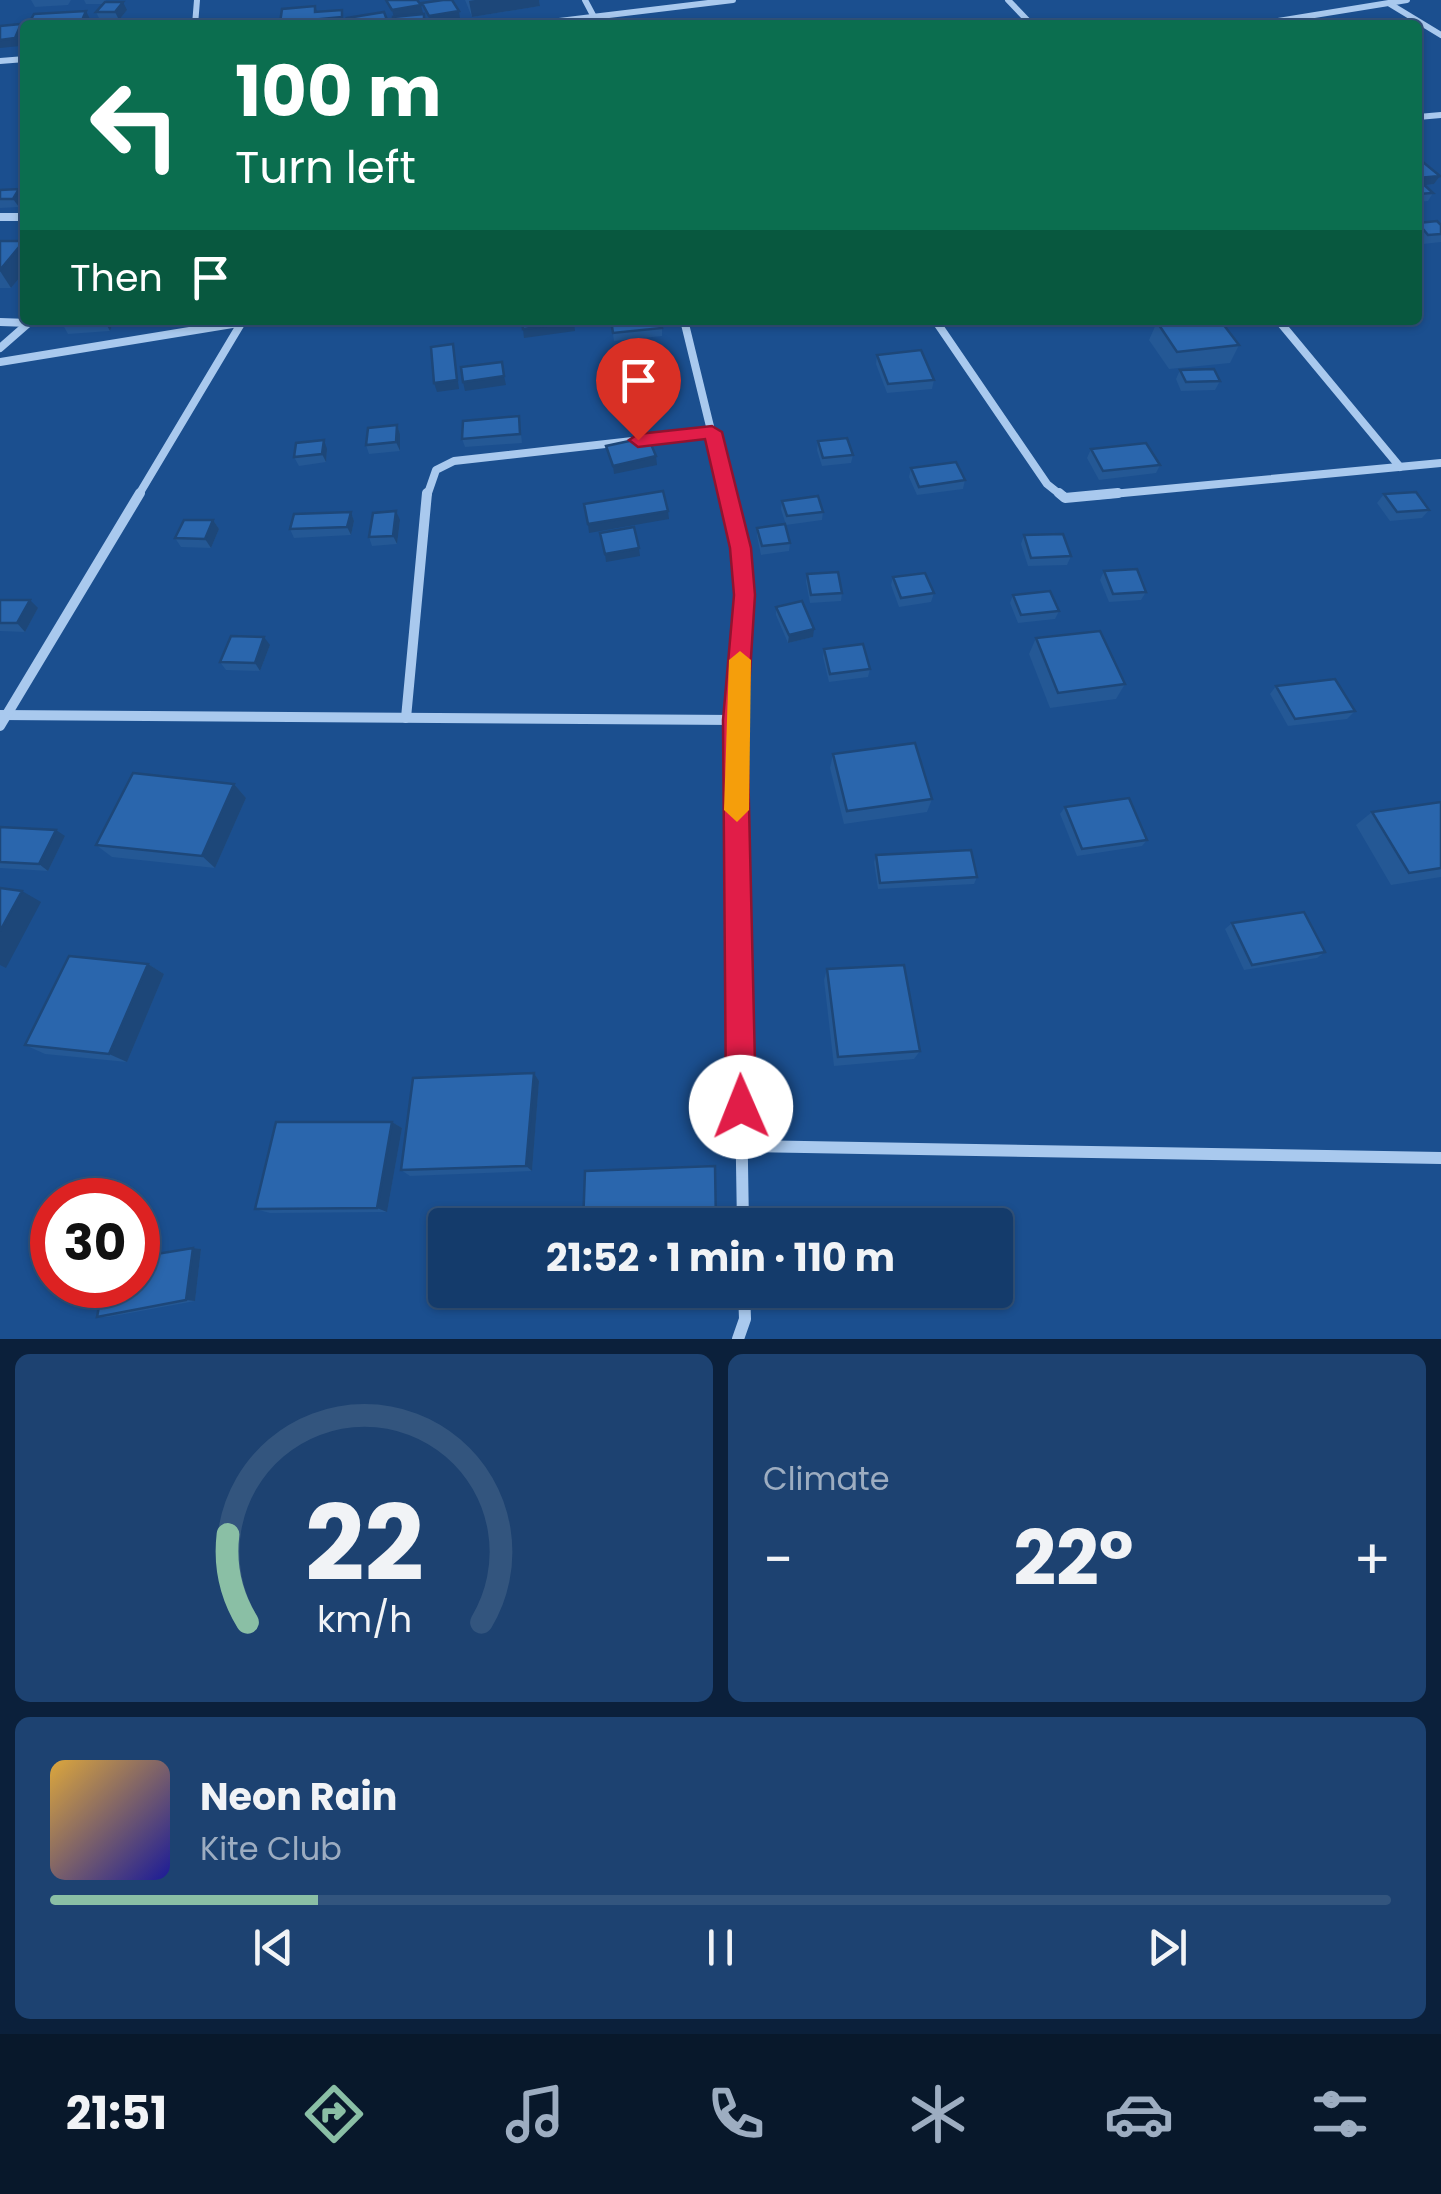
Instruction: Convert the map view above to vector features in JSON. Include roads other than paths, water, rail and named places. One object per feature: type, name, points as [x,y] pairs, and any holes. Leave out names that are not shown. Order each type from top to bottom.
[{"type":"street","points":[[585,0],[594,17]]},
{"type":"street","points":[[568,20],[733,0]]},
{"type":"street","points":[[1008,0],[1027,20]]},
{"type":"street","points":[[1285,20],[1406,0]]},
{"type":"street","points":[[1390,4],[1416,20]]},
{"type":"street","points":[[615,14],[618,20]]},
{"type":"street","points":[[0,348],[27,325]]},
{"type":"street","points":[[0,362],[224,325]]},
{"type":"street","points":[[2,719],[240,325]]},
{"type":"street","points":[[685,325],[740,548],[744,595],[735,720],[743,1208]]},
{"type":"street","points":[[941,325],[1047,484],[1065,498],[1441,463]]},
{"type":"street","points":[[1282,325],[1400,468]]},
{"type":"street","points":[[406,718],[428,484],[436,470],[454,462],[712,432]]},
{"type":"street","points":[[2,719],[735,720]]},
{"type":"street","points":[[742,1146],[1441,1158]]},
{"type":"street","points":[[738,1339],[745,1308]]}]
